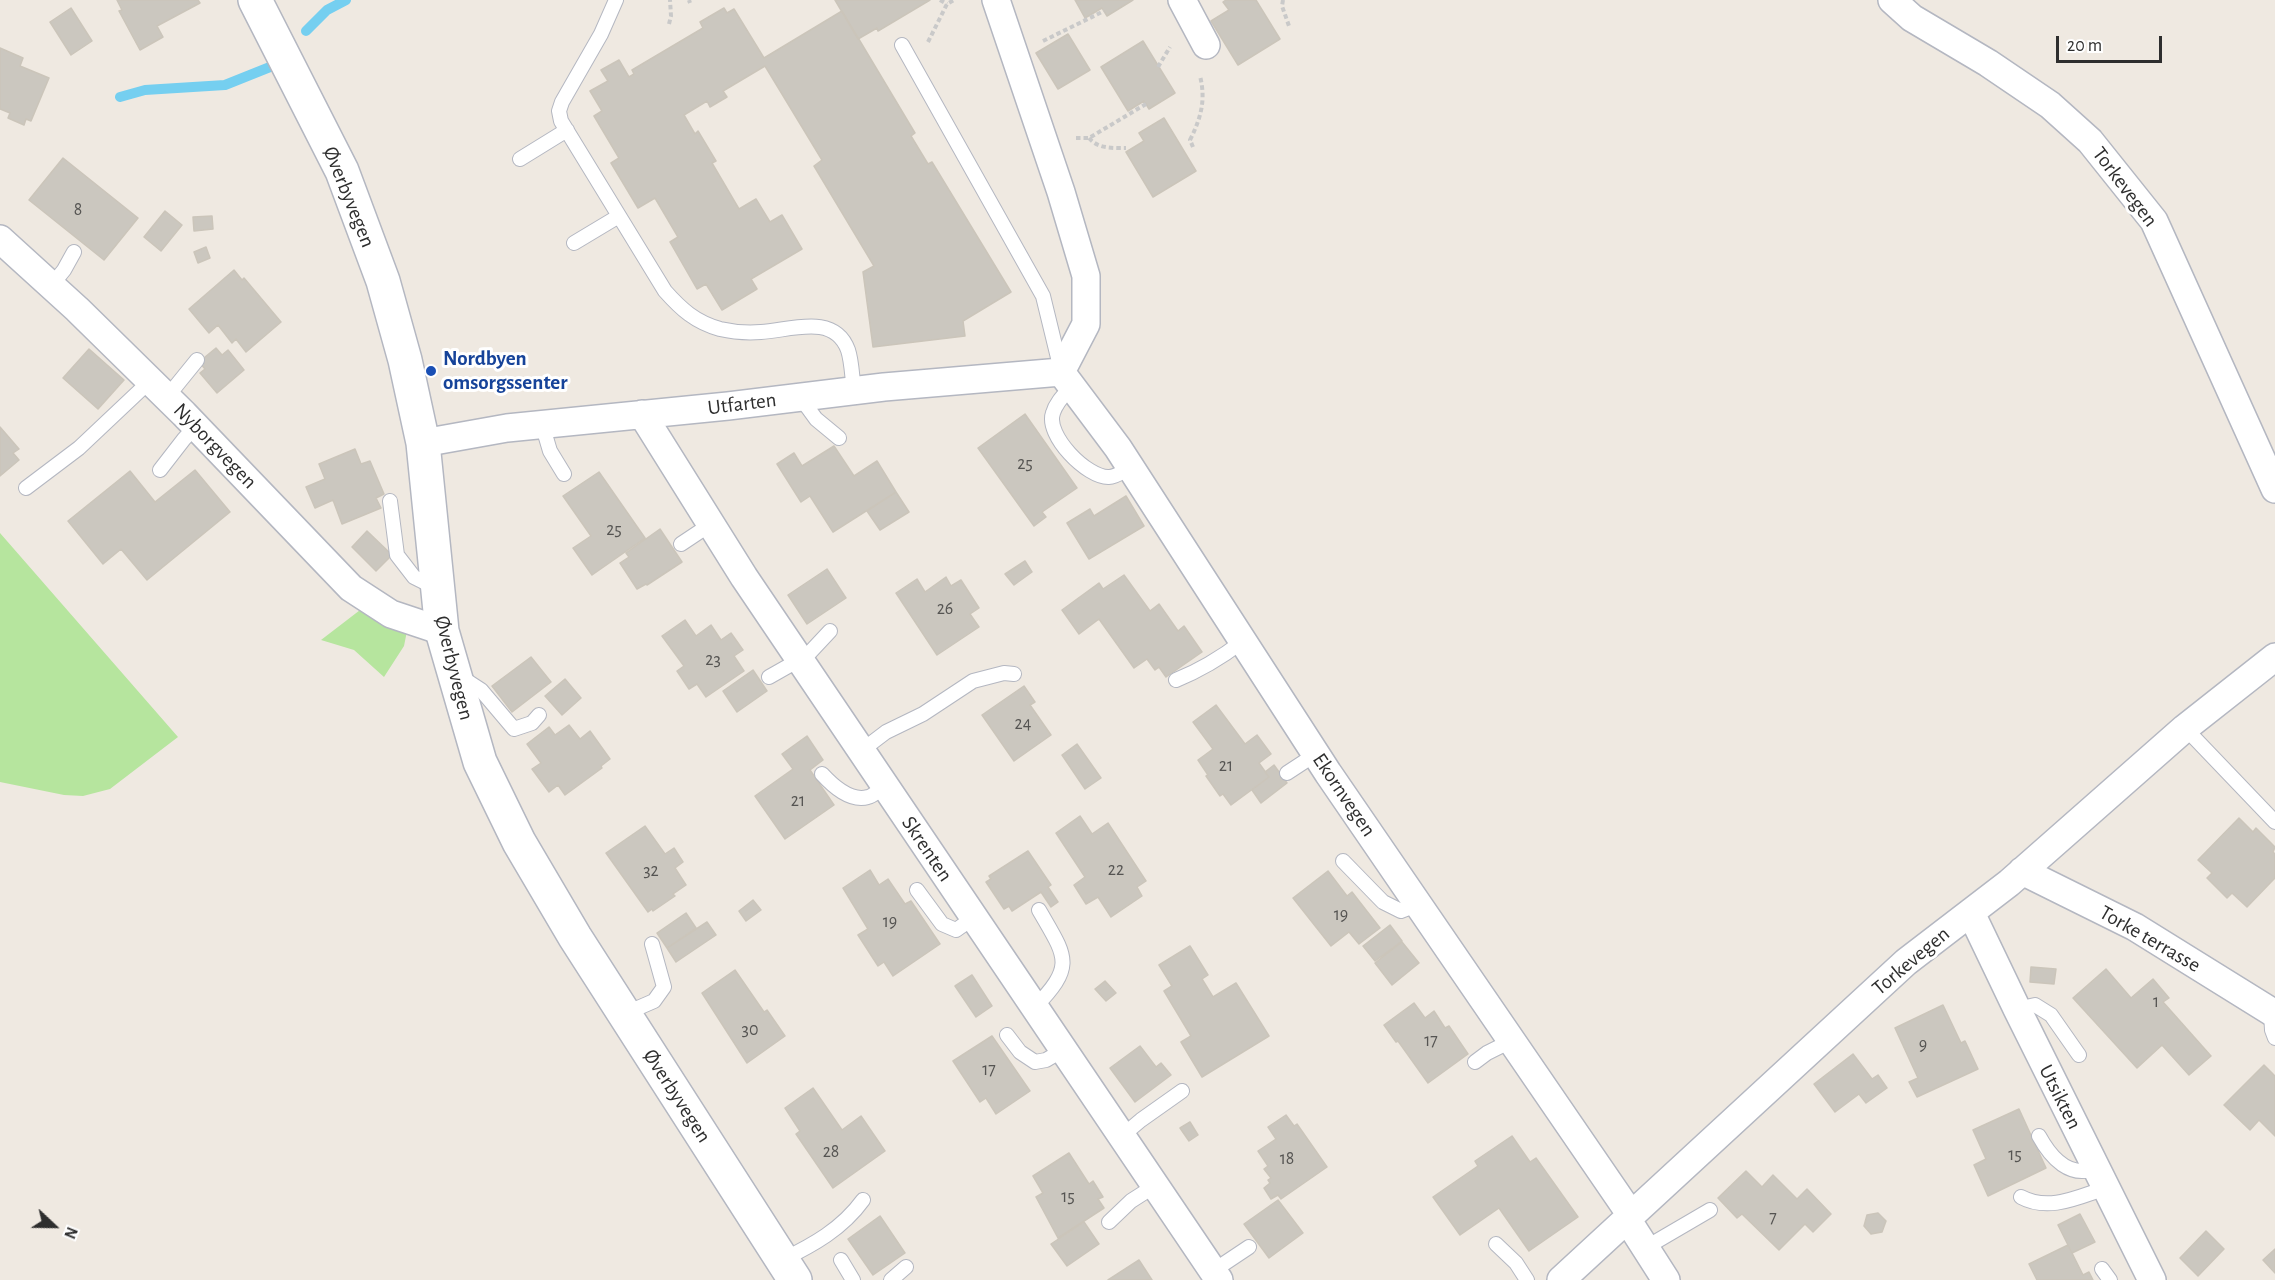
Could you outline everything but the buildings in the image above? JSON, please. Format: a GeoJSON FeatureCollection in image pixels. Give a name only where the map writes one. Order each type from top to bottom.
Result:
{"type":"FeatureCollection","features":[{"type":"Feature","properties":{"kind":"main road","name":"Øverbyvegen"},"geometry":{"type":"LineString","coordinates":[[255,0],[342,171],[383,281],[405,360],[423,443],[442,631],[480,762],[519,842],[575,937],[789,1270]]}},
{"type":"Feature","properties":{"kind":"street"},"geometry":{"type":"LineString","coordinates":[[996,0],[1048,153],[1086,276],[1086,324],[1067,379]]}},
{"type":"Feature","properties":{"kind":"street"},"geometry":{"type":"LineString","coordinates":[[1182,0],[1206,45]]}},
{"type":"Feature","properties":{"kind":"street","name":"Torkevegen"},"geometry":{"type":"LineString","coordinates":[[1892,0],[1912,18],[1988,63],[2050,105],[2090,141],[2154,221],[2275,489]]}},
{"type":"Feature","properties":{"kind":"street","name":"Nyborgvegen"},"geometry":{"type":"LineString","coordinates":[[0,238],[196,426],[351,588],[391,614],[442,631]]}},
{"type":"Feature","properties":{"kind":"street","name":"Utfarten"},"geometry":{"type":"LineString","coordinates":[[423,443],[507,428],[854,390],[1067,379]]}},
{"type":"Feature","properties":{"kind":"street","name":"Ekornvegen"},"geometry":{"type":"LineString","coordinates":[[1067,379],[1131,467],[1316,753],[1513,1040],[1629,1217],[1645,1248],[1666,1280]]}},
{"type":"Feature","properties":{"kind":"street","name":"Skrenten"},"geometry":{"type":"LineString","coordinates":[[642,414],[800,661],[1216,1276]]}},
{"type":"Feature","properties":{"kind":"street","name":"Torkevegen"},"geometry":{"type":"LineString","coordinates":[[1561,1280],[1906,962],[2022,871],[2185,728],[2275,657]]}},
{"type":"Feature","properties":{"kind":"street","name":"Torke terrasse"},"geometry":{"type":"LineString","coordinates":[[2022,871],[2135,927],[2274,1021]]}},
{"type":"Feature","properties":{"kind":"street","name":"Utsikten"},"geometry":{"type":"LineString","coordinates":[[1971,913],[2152,1280]]}},
{"type":"Feature","properties":{"kind":"lane"},"geometry":{"type":"LineString","coordinates":[[616,0],[601,34],[559,111],[561,121],[664,291],[685,313],[699,322],[720,329],[762,332],[801,325],[815,326],[837,335],[847,348],[854,390]]}},
{"type":"Feature","properties":{"kind":"lane"},"geometry":{"type":"LineString","coordinates":[[902,45],[1043,296],[1067,379],[1052,415],[1054,431],[1067,450],[1089,472],[1110,477],[1131,467]]}},
{"type":"Feature","properties":{"kind":"lane"},"geometry":{"type":"LineString","coordinates":[[520,159],[567,130]]}},
{"type":"Feature","properties":{"kind":"lane"},"geometry":{"type":"LineString","coordinates":[[574,243],[619,216]]}},
{"type":"Feature","properties":{"kind":"lane"},"geometry":{"type":"LineString","coordinates":[[51,286],[64,270],[74,252]]}},
{"type":"Feature","properties":{"kind":"lane"},"geometry":{"type":"LineString","coordinates":[[26,488],[197,360]]}},
{"type":"Feature","properties":{"kind":"lane"},"geometry":{"type":"LineString","coordinates":[[800,397],[816,419],[839,438]]}},
{"type":"Feature","properties":{"kind":"lane"},"geometry":{"type":"LineString","coordinates":[[542,424],[550,450],[564,474]]}},
{"type":"Feature","properties":{"kind":"lane"},"geometry":{"type":"LineString","coordinates":[[160,470],[196,426]]}},
{"type":"Feature","properties":{"kind":"lane"},"geometry":{"type":"LineString","coordinates":[[390,501],[397,555],[414,577],[436,588]]}},
{"type":"Feature","properties":{"kind":"lane"},"geometry":{"type":"LineString","coordinates":[[681,544],[711,524]]}},
{"type":"Feature","properties":{"kind":"lane"},"geometry":{"type":"LineString","coordinates":[[769,677],[800,661],[830,631]]}},
{"type":"Feature","properties":{"kind":"lane"},"geometry":{"type":"LineString","coordinates":[[1176,680],[1198,671],[1243,641]]}},
{"type":"Feature","properties":{"kind":"lane"},"geometry":{"type":"LineString","coordinates":[[452,671],[481,690],[514,729],[532,723],[539,715]]}},
{"type":"Feature","properties":{"kind":"lane"},"geometry":{"type":"LineString","coordinates":[[861,752],[886,732],[923,714],[973,681],[1014,674]]}},
{"type":"Feature","properties":{"kind":"lane"},"geometry":{"type":"LineString","coordinates":[[2185,728],[2275,822]]}},
{"type":"Feature","properties":{"kind":"lane"},"geometry":{"type":"LineString","coordinates":[[1287,773],[1316,753]]}},
{"type":"Feature","properties":{"kind":"lane"},"geometry":{"type":"LineString","coordinates":[[822,774],[851,797],[868,797],[884,787]]}},
{"type":"Feature","properties":{"kind":"lane"},"geometry":{"type":"LineString","coordinates":[[1343,861],[1383,902],[1401,911],[1419,904]]}},
{"type":"Feature","properties":{"kind":"lane"},"geometry":{"type":"LineString","coordinates":[[917,890],[942,924],[956,930],[973,918]]}},
{"type":"Feature","properties":{"kind":"lane"},"geometry":{"type":"LineString","coordinates":[[1035,1007],[1053,989],[1063,970],[1062,951],[1039,910]]}},
{"type":"Feature","properties":{"kind":"lane"},"geometry":{"type":"LineString","coordinates":[[624,1014],[654,1001],[664,987],[652,944]]}},
{"type":"Feature","properties":{"kind":"lane"},"geometry":{"type":"LineString","coordinates":[[2017,1009],[2035,1005],[2051,1015],[2079,1055]]}},
{"type":"Feature","properties":{"kind":"lane"},"geometry":{"type":"LineString","coordinates":[[1007,1035],[1020,1052],[1035,1062],[1046,1060],[1064,1050]]}},
{"type":"Feature","properties":{"kind":"lane"},"geometry":{"type":"LineString","coordinates":[[1475,1062],[1513,1040]]}},
{"type":"Feature","properties":{"kind":"lane"},"geometry":{"type":"LineString","coordinates":[[1122,1136],[1182,1091]]}},
{"type":"Feature","properties":{"kind":"lane"},"geometry":{"type":"LineString","coordinates":[[2039,1136],[2057,1162],[2101,1178]]}},
{"type":"Feature","properties":{"kind":"lane"},"geometry":{"type":"LineString","coordinates":[[2021,1197],[2034,1203],[2067,1202],[2101,1178]]}},
{"type":"Feature","properties":{"kind":"lane"},"geometry":{"type":"LineString","coordinates":[[1109,1222],[1131,1201],[1155,1185]]}},
{"type":"Feature","properties":{"kind":"lane"},"geometry":{"type":"LineString","coordinates":[[789,1270],[813,1245],[835,1229],[862,1200]]}},
{"type":"Feature","properties":{"kind":"lane"},"geometry":{"type":"LineString","coordinates":[[1645,1248],[1710,1210]]}},
{"type":"Feature","properties":{"kind":"lane"},"geometry":{"type":"LineString","coordinates":[[1496,1244],[1516,1263],[1527,1280]]}},
{"type":"Feature","properties":{"kind":"lane"},"geometry":{"type":"LineString","coordinates":[[1216,1276],[1249,1247]]}},
{"type":"Feature","properties":{"kind":"lane"},"geometry":{"type":"LineString","coordinates":[[841,1260],[853,1280]]}},
{"type":"Feature","properties":{"kind":"lane"},"geometry":{"type":"LineString","coordinates":[[891,1280],[906,1267]]}},
{"type":"Feature","properties":{"kind":"path"},"geometry":{"type":"LineString","coordinates":[[669,24],[670,0]]}},
{"type":"Feature","properties":{"kind":"path"},"geometry":{"type":"LineString","coordinates":[[940,0],[947,4]]}},
{"type":"Feature","properties":{"kind":"path"},"geometry":{"type":"LineString","coordinates":[[915,68],[947,4],[954,0]]}},
{"type":"Feature","properties":{"kind":"path"},"geometry":{"type":"LineString","coordinates":[[1283,0],[1282,6],[1289,26]]}},
{"type":"Feature","properties":{"kind":"path"},"geometry":{"type":"LineString","coordinates":[[1015,55],[1104,11]]}},
{"type":"Feature","properties":{"kind":"path"},"geometry":{"type":"LineString","coordinates":[[1193,147],[1190,140],[1203,108],[1204,90],[1200,75],[1206,45]]}},
{"type":"Feature","properties":{"kind":"path"},"geometry":{"type":"LineString","coordinates":[[1048,153],[1070,138],[1089,138],[1146,104]]}},
{"type":"Feature","properties":{"kind":"path"},"geometry":{"type":"LineString","coordinates":[[1089,138],[1094,144],[1105,147],[1126,148]]}},
{"type":"Feature","properties":{"kind":"green space"},"geometry":{"type":"Polygon","coordinates":[[[0,533],[178,737],[110,789],[83,796],[64,795],[0,782],[0,533]]]}},
{"type":"Feature","properties":{"kind":"green space"},"geometry":{"type":"Polygon","coordinates":[[[364,607],[407,631],[404,646],[384,677],[354,650],[321,640],[364,607]]]}},
{"type":"Feature","properties":{"kind":"waterway"},"geometry":{"type":"LineString","coordinates":[[306,31],[327,10],[346,0]]}},
{"type":"Feature","properties":{"kind":"waterway"},"geometry":{"type":"LineString","coordinates":[[120,97],[145,90],[225,85],[270,67]]}},
{"type":"Feature","properties":{"kind":"place","name":"Nordbyen omsorgssenter"},"geometry":{"type":"Point","coordinates":[431,371]}}]}
